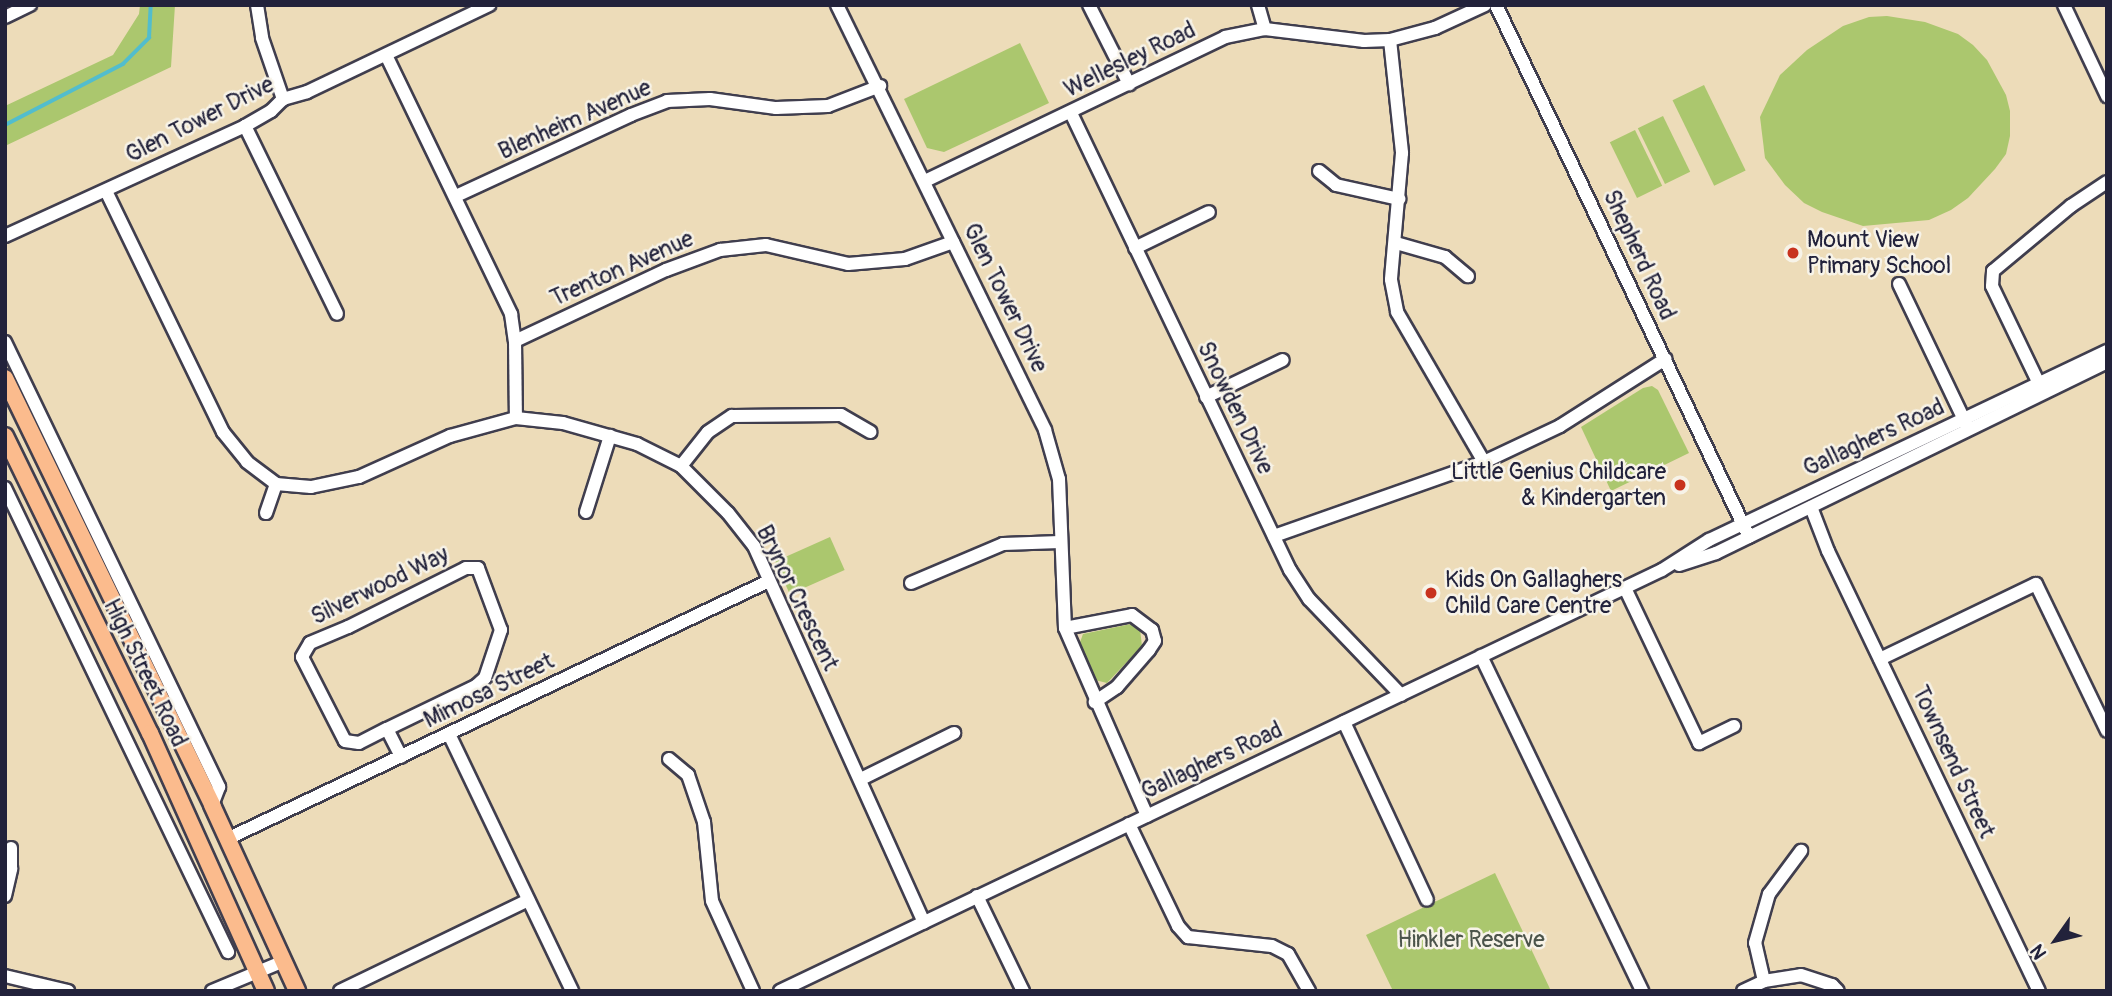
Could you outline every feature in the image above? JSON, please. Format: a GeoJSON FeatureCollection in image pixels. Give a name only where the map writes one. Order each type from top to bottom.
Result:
{"type":"FeatureCollection","features":[{"type":"Feature","properties":{"kind":"main road","name":"High Street Road"},"geometry":{"type":"LineString","coordinates":[[5,378],[212,805],[297,991]]}},
{"type":"Feature","properties":{"kind":"main road","name":"High Street Road"},"geometry":{"type":"LineString","coordinates":[[5,436],[150,733],[265,991]]}},
{"type":"Feature","properties":{"kind":"main road"},"geometry":{"type":"LineString","coordinates":[[239,931],[264,916]]}},
{"type":"Feature","properties":{"kind":"street"},"geometry":{"type":"LineString","coordinates":[[5,17],[30,5]]}},
{"type":"Feature","properties":{"kind":"street"},"geometry":{"type":"LineString","coordinates":[[257,5],[262,38],[283,99]]}},
{"type":"Feature","properties":{"kind":"street","name":"Glen Tower Drive"},"geometry":{"type":"LineString","coordinates":[[5,236],[245,125],[271,111],[283,99],[307,92],[489,5]]}},
{"type":"Feature","properties":{"kind":"street","name":"Glen Tower Drive"},"geometry":{"type":"LineString","coordinates":[[837,5],[880,86],[1045,430],[1059,479],[1065,628],[1147,816]]}},
{"type":"Feature","properties":{"kind":"street"},"geometry":{"type":"LineString","coordinates":[[1088,5],[1129,85]]}},
{"type":"Feature","properties":{"kind":"street"},"geometry":{"type":"LineString","coordinates":[[1258,5],[1265,29]]}},
{"type":"Feature","properties":{"kind":"street","name":"Wellesley Road"},"geometry":{"type":"LineString","coordinates":[[925,181],[1225,37],[1265,29],[1364,41],[1390,40],[1435,28],[1485,5]]}},
{"type":"Feature","properties":{"kind":"street","name":"Shepherd Road"},"geometry":{"type":"LineString","coordinates":[[1496,5],[1749,537]]}},
{"type":"Feature","properties":{"kind":"street"},"geometry":{"type":"LineString","coordinates":[[2064,5],[2107,96]]}},
{"type":"Feature","properties":{"kind":"street"},"geometry":{"type":"LineString","coordinates":[[1390,40],[1401,140],[1396,243],[1391,281],[1397,312],[1484,462]]}},
{"type":"Feature","properties":{"kind":"street"},"geometry":{"type":"LineString","coordinates":[[386,55],[511,314],[515,341],[516,418]]}},
{"type":"Feature","properties":{"kind":"street","name":"Blenheim Avenue"},"geometry":{"type":"LineString","coordinates":[[456,197],[631,115],[667,101],[710,99],[775,108],[828,106],[880,86]]}},
{"type":"Feature","properties":{"kind":"street","name":"Snowden Drive"},"geometry":{"type":"LineString","coordinates":[[1070,113],[1273,536],[1309,599],[1401,695]]}},
{"type":"Feature","properties":{"kind":"street"},"geometry":{"type":"LineString","coordinates":[[245,125],[337,313]]}},
{"type":"Feature","properties":{"kind":"street"},"geometry":{"type":"LineString","coordinates":[[1319,171],[1336,185],[1399,199]]}},
{"type":"Feature","properties":{"kind":"street"},"geometry":{"type":"LineString","coordinates":[[2042,388],[1992,286],[1993,271],[2061,214],[2107,182]]}},
{"type":"Feature","properties":{"kind":"street"},"geometry":{"type":"LineString","coordinates":[[106,191],[223,432],[247,462],[276,484],[266,513]]}},
{"type":"Feature","properties":{"kind":"street"},"geometry":{"type":"LineString","coordinates":[[1135,248],[1209,212]]}},
{"type":"Feature","properties":{"kind":"street","name":"Trenton Avenue"},"geometry":{"type":"LineString","coordinates":[[515,341],[666,270],[720,250],[766,245],[848,264],[905,259],[953,242]]}},
{"type":"Feature","properties":{"kind":"street"},"geometry":{"type":"LineString","coordinates":[[1396,243],[1445,257],[1468,276]]}},
{"type":"Feature","properties":{"kind":"street"},"geometry":{"type":"LineString","coordinates":[[1899,284],[1967,424]]}},
{"type":"Feature","properties":{"kind":"street","name":"High Street Road"},"geometry":{"type":"LineString","coordinates":[[5,342],[219,787],[212,805]]}},
{"type":"Feature","properties":{"kind":"street","name":"Gallaghers Road"},"geometry":{"type":"LineString","coordinates":[[2042,388],[2107,351]]}},
{"type":"Feature","properties":{"kind":"street"},"geometry":{"type":"LineString","coordinates":[[1273,536],[1484,462],[1560,426],[1665,359]]}},
{"type":"Feature","properties":{"kind":"street"},"geometry":{"type":"LineString","coordinates":[[1206,397],[1283,360]]}},
{"type":"Feature","properties":{"kind":"street","name":"Gallaghers Road"},"geometry":{"type":"LineString","coordinates":[[1701,552],[1742,524],[2042,388],[2107,362]]}},
{"type":"Feature","properties":{"kind":"street"},"geometry":{"type":"LineString","coordinates":[[681,466],[708,432],[732,416],[842,415],[870,432]]}},
{"type":"Feature","properties":{"kind":"street","name":"Brynor Crescent"},"geometry":{"type":"LineString","coordinates":[[276,484],[311,487],[359,477],[450,436],[516,418],[563,423],[610,436],[637,444],[681,466],[728,513],[754,546],[924,922]]}},
{"type":"Feature","properties":{"kind":"street","name":"Gallaghers Road"},"geometry":{"type":"LineString","coordinates":[[780,991],[1689,557],[1749,537],[1967,424]]}},
{"type":"Feature","properties":{"kind":"street"},"geometry":{"type":"LineString","coordinates":[[586,512],[610,436]]}},
{"type":"Feature","properties":{"kind":"street","name":"High Street Road"},"geometry":{"type":"LineString","coordinates":[[5,488],[228,952]]}},
{"type":"Feature","properties":{"kind":"street","name":"Townsend Street"},"geometry":{"type":"LineString","coordinates":[[1808,508],[2039,991]]}},
{"type":"Feature","properties":{"kind":"street"},"geometry":{"type":"LineString","coordinates":[[911,583],[988,548],[1003,544],[1060,542]]}},
{"type":"Feature","properties":{"kind":"street","name":"Silverwood Way"},"geometry":{"type":"LineString","coordinates":[[466,568],[478,568],[501,630],[485,678],[476,686],[387,729],[359,743],[345,741],[302,657],[310,643],[348,628],[466,568]]}},
{"type":"Feature","properties":{"kind":"street","name":"Mimosa Street"},"geometry":{"type":"LineString","coordinates":[[227,839],[769,581]]}},
{"type":"Feature","properties":{"kind":"street"},"geometry":{"type":"LineString","coordinates":[[1880,659],[2036,584],[2107,731]]}},
{"type":"Feature","properties":{"kind":"street"},"geometry":{"type":"LineString","coordinates":[[1625,588],[1699,743],[1734,726]]}},
{"type":"Feature","properties":{"kind":"street"},"geometry":{"type":"LineString","coordinates":[[1065,628],[1132,615],[1142,619],[1152,630],[1155,641],[1149,650],[1117,687],[1095,702]]}},
{"type":"Feature","properties":{"kind":"street"},"geometry":{"type":"LineString","coordinates":[[1481,656],[1642,991]]}},
{"type":"Feature","properties":{"kind":"street"},"geometry":{"type":"LineString","coordinates":[[1344,722],[1427,900]]}},
{"type":"Feature","properties":{"kind":"street"},"geometry":{"type":"LineString","coordinates":[[387,729],[401,757]]}},
{"type":"Feature","properties":{"kind":"street"},"geometry":{"type":"LineString","coordinates":[[861,779],[954,733]]}},
{"type":"Feature","properties":{"kind":"street"},"geometry":{"type":"LineString","coordinates":[[449,734],[572,991]]}},
{"type":"Feature","properties":{"kind":"street"},"geometry":{"type":"LineString","coordinates":[[668,759],[688,775],[705,822],[712,901],[753,991]]}},
{"type":"Feature","properties":{"kind":"street"},"geometry":{"type":"LineString","coordinates":[[1129,824],[1178,926],[1188,937],[1272,946],[1288,954],[1309,991]]}},
{"type":"Feature","properties":{"kind":"street"},"geometry":{"type":"LineString","coordinates":[[5,896],[11,869],[11,848]]}},
{"type":"Feature","properties":{"kind":"street"},"geometry":{"type":"LineString","coordinates":[[1764,981],[1755,943],[1769,894],[1801,851]]}},
{"type":"Feature","properties":{"kind":"street"},"geometry":{"type":"LineString","coordinates":[[977,897],[1023,991]]}},
{"type":"Feature","properties":{"kind":"street"},"geometry":{"type":"LineString","coordinates":[[340,991],[528,900]]}},
{"type":"Feature","properties":{"kind":"street"},"geometry":{"type":"LineString","coordinates":[[219,933],[239,931]]}},
{"type":"Feature","properties":{"kind":"street"},"geometry":{"type":"LineString","coordinates":[[212,991],[284,961]]}},
{"type":"Feature","properties":{"kind":"street"},"geometry":{"type":"LineString","coordinates":[[1743,991],[1764,981],[1801,975],[1832,985],[1838,991]]}},
{"type":"Feature","properties":{"kind":"street"},"geometry":{"type":"LineString","coordinates":[[11,982],[68,991]]}},
{"type":"Feature","properties":{"kind":"green space"},"geometry":{"type":"Polygon","coordinates":[[[140,5],[175,5],[171,67],[5,146],[5,106],[113,55],[139,14],[140,5]]]}},
{"type":"Feature","properties":{"kind":"green space"},"geometry":{"type":"Polygon","coordinates":[[[1887,16],[1925,22],[1958,34],[1973,45],[1987,60],[2006,95],[2010,111],[2010,136],[2006,154],[1995,169],[1968,198],[1951,210],[1929,220],[1863,226],[1804,203],[1785,185],[1765,158],[1760,117],[1780,75],[1807,50],[1843,26],[1869,17],[1887,16]]]}},
{"type":"Feature","properties":{"kind":"green space"},"geometry":{"type":"Polygon","coordinates":[[[1020,43],[1049,103],[944,152],[927,148],[904,99],[1020,43]]]}},
{"type":"Feature","properties":{"kind":"green space"},"geometry":{"type":"Polygon","coordinates":[[[1704,85],[1746,170],[1714,186],[1673,100],[1704,85]]]}},
{"type":"Feature","properties":{"kind":"green space"},"geometry":{"type":"Polygon","coordinates":[[[1663,116],[1690,172],[1665,184],[1638,128],[1663,116]]]}},
{"type":"Feature","properties":{"kind":"green space"},"geometry":{"type":"Polygon","coordinates":[[[1635,130],[1662,186],[1637,198],[1610,142],[1635,130]]]}},
{"type":"Feature","properties":{"kind":"green space"},"geometry":{"type":"Polygon","coordinates":[[[1652,386],[1658,390],[1689,453],[1611,491],[1581,427],[1643,388],[1652,386]]]}},
{"type":"Feature","properties":{"kind":"green space"},"geometry":{"type":"Polygon","coordinates":[[[830,537],[845,570],[790,594],[775,561],[830,537]]]}},
{"type":"Feature","properties":{"kind":"green space"},"geometry":{"type":"Polygon","coordinates":[[[1131,624],[1140,629],[1142,646],[1107,683],[1091,679],[1079,645],[1083,634],[1131,624]]]}},
{"type":"Feature","properties":{"kind":"green space","name":"Hinkler Reserve"},"geometry":{"type":"Polygon","coordinates":[[[1495,873],[1551,991],[1393,991],[1366,935],[1495,873]]]}},
{"type":"Feature","properties":{"kind":"waterway"},"geometry":{"type":"LineString","coordinates":[[5,125],[123,64],[149,38],[151,5]]}},
{"type":"Feature","properties":{"kind":"place","name":"Mount View Primary School"},"geometry":{"type":"Point","coordinates":[1793,253]}},
{"type":"Feature","properties":{"kind":"place","name":"Little Genius Childcare & Kindergarten"},"geometry":{"type":"Point","coordinates":[1680,485]}},
{"type":"Feature","properties":{"kind":"place","name":"Kids On Gallaghers Child Care Centre"},"geometry":{"type":"Point","coordinates":[1431,593]}}]}
